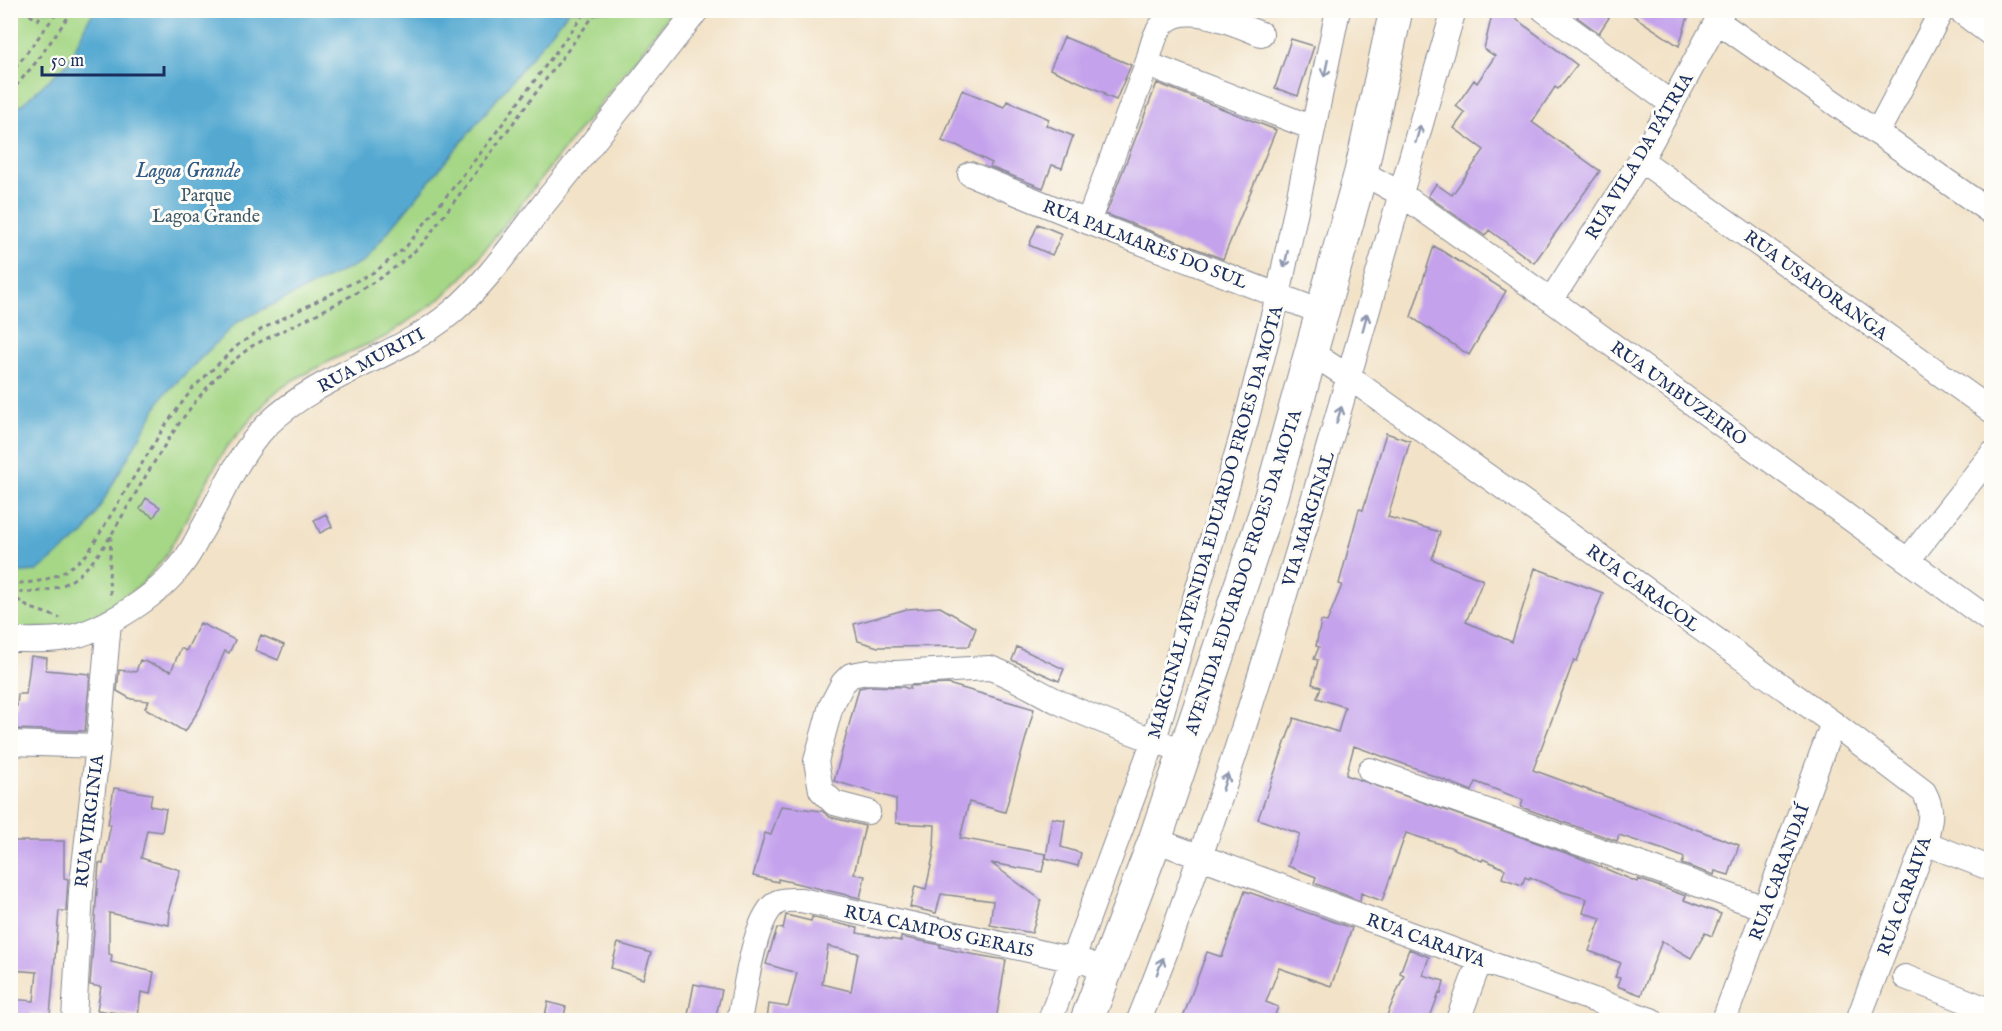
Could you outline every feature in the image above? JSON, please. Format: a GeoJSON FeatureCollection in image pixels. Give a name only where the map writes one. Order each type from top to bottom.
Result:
{"type":"FeatureCollection","features":[{"type":"Feature","properties":{"kind":"highway","name":"AVENIDA EDUARDO FROES DA MOTA"},"geometry":{"type":"LineString","coordinates":[[1087,1020],[1186,752],[1271,496],[1361,172],[1396,10]]}},
{"type":"Feature","properties":{"kind":"street","name":"RUA MURITI"},"geometry":{"type":"LineString","coordinates":[[10,640],[59,639],[91,632],[110,612],[150,595],[179,569],[240,459],[267,426],[304,395],[425,333],[454,310],[477,287],[697,10]]}},
{"type":"Feature","properties":{"kind":"street","name":"MARGINAL AVENIDA EDUARDO FROES DA MOTA"},"geometry":{"type":"LineString","coordinates":[[1050,1020],[1154,740],[1245,425],[1278,296],[1338,10]]}},
{"type":"Feature","properties":{"kind":"street","name":"VIA MARGINAL"},"geometry":{"type":"LineString","coordinates":[[1139,1020],[1201,857],[1278,620],[1350,378],[1454,10]]}},
{"type":"Feature","properties":{"kind":"street"},"geometry":{"type":"LineString","coordinates":[[1544,10],[1672,104]]}},
{"type":"Feature","properties":{"kind":"street"},"geometry":{"type":"LineString","coordinates":[[1877,133],[1942,10]]}},
{"type":"Feature","properties":{"kind":"street"},"geometry":{"type":"LineString","coordinates":[[1959,10],[1992,35]]}},
{"type":"Feature","properties":{"kind":"street"},"geometry":{"type":"LineString","coordinates":[[1088,222],[1148,64],[1154,40],[1163,23],[1176,15],[1204,14],[1261,34]]}},
{"type":"Feature","properties":{"kind":"street"},"geometry":{"type":"LineString","coordinates":[[1720,16],[1877,133],[1992,213]]}},
{"type":"Feature","properties":{"kind":"street","name":"RUA VILA DA PÁTRIA"},"geometry":{"type":"LineString","coordinates":[[1551,300],[1641,160],[1720,16]]}},
{"type":"Feature","properties":{"kind":"street"},"geometry":{"type":"LineString","coordinates":[[1148,64],[1313,128]]}},
{"type":"Feature","properties":{"kind":"street","name":"RUA USAPORANGA"},"geometry":{"type":"LineString","coordinates":[[1641,160],[1992,411]]}},
{"type":"Feature","properties":{"kind":"street","name":"RUA UMBUZEIRO"},"geometry":{"type":"LineString","coordinates":[[1361,172],[1401,194],[1551,300],[1992,622]]}},
{"type":"Feature","properties":{"kind":"street","name":"RUA PALMARES DO SUL"},"geometry":{"type":"LineString","coordinates":[[970,174],[1321,312]]}},
{"type":"Feature","properties":{"kind":"street","name":"RUA CARACOL"},"geometry":{"type":"LineString","coordinates":[[1310,352],[1350,378],[1833,723],[1924,792],[1930,804]]}},
{"type":"Feature","properties":{"kind":"street"},"geometry":{"type":"LineString","coordinates":[[1908,560],[1992,454]]}},
{"type":"Feature","properties":{"kind":"street","name":"RUA VIRGINIA"},"geometry":{"type":"LineString","coordinates":[[74,1020],[81,892],[98,746],[110,612]]}},
{"type":"Feature","properties":{"kind":"street"},"geometry":{"type":"LineString","coordinates":[[868,812],[834,802],[821,789],[816,761],[831,706],[843,683],[851,675],[868,672],[895,673],[990,668],[1003,672],[1058,702],[1105,723],[1186,752]]}},
{"type":"Feature","properties":{"kind":"street","name":"RUA CARANDAÍ"},"geometry":{"type":"LineString","coordinates":[[1724,1020],[1833,723]]}},
{"type":"Feature","properties":{"kind":"street"},"geometry":{"type":"LineString","coordinates":[[10,743],[98,746]]}},
{"type":"Feature","properties":{"kind":"street"},"geometry":{"type":"LineString","coordinates":[[1370,770],[1765,908]]}},
{"type":"Feature","properties":{"kind":"street","name":"RUA CARAIVA"},"geometry":{"type":"LineString","coordinates":[[1858,1020],[1925,843],[1931,815],[1930,804]]}},
{"type":"Feature","properties":{"kind":"street","name":"RUA CARAIVA"},"geometry":{"type":"LineString","coordinates":[[1155,840],[1480,960],[1651,1020]]}},
{"type":"Feature","properties":{"kind":"street"},"geometry":{"type":"LineString","coordinates":[[1925,843],[1992,869]]}},
{"type":"Feature","properties":{"kind":"street","name":"RUA CAMPOS GERAIS"},"geometry":{"type":"LineString","coordinates":[[739,1020],[758,934],[765,915],[772,906],[780,901],[801,900],[1108,968]]}},
{"type":"Feature","properties":{"kind":"street"},"geometry":{"type":"LineString","coordinates":[[1458,1020],[1480,960]]}},
{"type":"Feature","properties":{"kind":"street"},"geometry":{"type":"LineString","coordinates":[[1905,977],[1992,1011]]}},
{"type":"Feature","properties":{"kind":"path"},"geometry":{"type":"LineString","coordinates":[[22,10],[38,20],[44,10]]}},
{"type":"Feature","properties":{"kind":"path"},"geometry":{"type":"LineString","coordinates":[[10,75],[59,10]]}},
{"type":"Feature","properties":{"kind":"path"},"geometry":{"type":"LineString","coordinates":[[10,93],[37,61],[73,10]]}},
{"type":"Feature","properties":{"kind":"path"},"geometry":{"type":"LineString","coordinates":[[10,583],[32,584],[50,578],[75,565],[88,553],[164,427],[193,388],[233,349],[262,329],[376,271],[406,247],[486,146],[587,10]]}},
{"type":"Feature","properties":{"kind":"path"},"geometry":{"type":"LineString","coordinates":[[10,593],[51,590],[70,581],[90,565],[111,535],[174,431],[199,397],[219,374],[252,345],[382,278],[412,254],[423,243],[598,10]]}},
{"type":"Feature","properties":{"kind":"path"},"geometry":{"type":"LineString","coordinates":[[110,612],[111,535]]}},
{"type":"Feature","properties":{"kind":"path"},"geometry":{"type":"LineString","coordinates":[[10,593],[28,607],[57,615],[65,622]]}},
{"type":"Feature","properties":{"kind":"green space","name":"Lagoa Grande"},"geometry":{"type":"Polygon","coordinates":[[[10,11],[673,11],[464,276],[441,298],[385,337],[293,380],[271,396],[225,449],[165,557],[142,584],[108,608],[84,620],[57,628],[11,629],[10,11]]]}},
{"type":"Feature","properties":{"kind":"water","name":"Lagoa Grande"},"geometry":{"type":"Polygon","coordinates":[[[95,10],[569,11],[364,261],[237,322],[163,396],[85,533],[37,571],[11,573],[11,114],[69,62],[95,10]]]}},
{"type":"Feature","properties":{"kind":"building"},"geometry":{"type":"Polygon","coordinates":[[[1493,10],[1504,10],[1577,65],[1558,89],[1555,87],[1532,122],[1600,171],[1534,263],[1489,230],[1485,236],[1428,196],[1436,184],[1452,195],[1484,150],[1454,128],[1465,113],[1456,106],[1474,80],[1477,83],[1495,56],[1484,49],[1493,10]]]}},
{"type":"Feature","properties":{"kind":"building"},"geometry":{"type":"Polygon","coordinates":[[[1582,10],[1614,10],[1599,33],[1577,17],[1582,10]]]}},
{"type":"Feature","properties":{"kind":"building"},"geometry":{"type":"Polygon","coordinates":[[[1625,10],[1690,10],[1679,46],[1625,10]]]}},
{"type":"Feature","properties":{"kind":"building"},"geometry":{"type":"Polygon","coordinates":[[[1064,37],[1131,65],[1116,100],[1050,69],[1064,37]]]}},
{"type":"Feature","properties":{"kind":"building"},"geometry":{"type":"Polygon","coordinates":[[[1291,39],[1314,46],[1298,96],[1275,88],[1291,39]]]}},
{"type":"Feature","properties":{"kind":"building"},"geometry":{"type":"Polygon","coordinates":[[[1157,83],[1276,130],[1223,259],[1106,214],[1157,83]]]}},
{"type":"Feature","properties":{"kind":"building"},"geometry":{"type":"Polygon","coordinates":[[[962,90],[1004,107],[1007,101],[1049,119],[1046,125],[1073,136],[1062,168],[1052,165],[1043,188],[990,167],[992,163],[956,145],[942,141],[962,90]]]}},
{"type":"Feature","properties":{"kind":"building"},"geometry":{"type":"Polygon","coordinates":[[[1038,224],[1062,234],[1052,255],[1029,245],[1038,224]]]}},
{"type":"Feature","properties":{"kind":"building"},"geometry":{"type":"Polygon","coordinates":[[[1434,246],[1506,291],[1469,355],[1411,317],[1434,246]]]}},
{"type":"Feature","properties":{"kind":"building"},"geometry":{"type":"Polygon","coordinates":[[[1386,433],[1410,441],[1388,517],[1440,532],[1432,559],[1483,580],[1466,622],[1512,642],[1535,568],[1603,593],[1577,661],[1574,660],[1533,770],[1739,845],[1729,875],[1715,871],[1714,875],[1682,864],[1683,857],[1667,851],[1619,835],[1617,841],[1521,807],[1523,800],[1476,782],[1472,791],[1354,746],[1346,775],[1580,858],[1637,882],[1638,879],[1686,896],[1684,900],[1721,914],[1712,936],[1705,933],[1691,958],[1662,941],[1641,995],[1617,986],[1620,978],[1615,977],[1621,963],[1589,951],[1601,918],[1583,913],[1587,899],[1563,892],[1530,877],[1529,879],[1525,877],[1522,885],[1502,878],[1505,869],[1450,847],[1406,833],[1382,901],[1361,893],[1360,901],[1314,883],[1316,877],[1288,866],[1300,834],[1258,819],[1294,718],[1338,732],[1345,707],[1317,698],[1321,687],[1312,684],[1318,660],[1314,659],[1319,647],[1316,646],[1321,621],[1327,622],[1342,585],[1339,584],[1359,509],[1363,510],[1386,433]]]}},
{"type":"Feature","properties":{"kind":"building"},"geometry":{"type":"Polygon","coordinates":[[[146,498],[160,507],[154,517],[140,509],[146,498]]]}},
{"type":"Feature","properties":{"kind":"building"},"geometry":{"type":"Polygon","coordinates":[[[326,514],[332,527],[320,533],[314,520],[326,514]]]}},
{"type":"Feature","properties":{"kind":"building"},"geometry":{"type":"Polygon","coordinates":[[[940,607],[976,628],[969,646],[878,647],[858,641],[854,624],[907,609],[940,607]]]}},
{"type":"Feature","properties":{"kind":"building"},"geometry":{"type":"Polygon","coordinates":[[[200,623],[235,640],[229,653],[225,651],[200,708],[185,732],[145,708],[149,701],[131,699],[117,691],[119,670],[136,672],[140,660],[171,671],[181,648],[186,651],[200,623]]]}},
{"type":"Feature","properties":{"kind":"building"},"geometry":{"type":"Polygon","coordinates":[[[261,635],[284,645],[278,660],[255,650],[261,635]]]}},
{"type":"Feature","properties":{"kind":"building"},"geometry":{"type":"Polygon","coordinates":[[[1017,647],[1064,669],[1059,681],[1012,660],[1017,647]]]}},
{"type":"Feature","properties":{"kind":"building"},"geometry":{"type":"Polygon","coordinates":[[[31,656],[47,658],[46,670],[90,674],[85,731],[10,729],[10,706],[17,706],[18,694],[26,694],[31,656]]]}},
{"type":"Feature","properties":{"kind":"building"},"geometry":{"type":"Polygon","coordinates":[[[948,684],[1034,709],[1005,812],[969,802],[960,838],[1046,854],[1042,872],[991,863],[1041,900],[1032,933],[990,925],[993,901],[941,894],[936,913],[910,907],[915,886],[926,889],[935,847],[935,825],[896,823],[896,799],[834,781],[859,688],[869,686],[910,689],[910,686],[948,684]]]}},
{"type":"Feature","properties":{"kind":"building"},"geometry":{"type":"Polygon","coordinates":[[[114,788],[152,794],[150,806],[166,809],[162,832],[147,830],[141,858],[180,870],[168,912],[170,912],[169,925],[109,913],[111,962],[154,972],[150,994],[141,992],[138,1016],[97,1010],[101,987],[90,985],[99,863],[103,864],[111,824],[108,824],[114,788]]]}},
{"type":"Feature","properties":{"kind":"building"},"geometry":{"type":"Polygon","coordinates":[[[781,806],[822,811],[830,817],[865,826],[854,874],[865,876],[860,898],[778,879],[778,882],[753,876],[765,833],[771,835],[781,806]]]}},
{"type":"Feature","properties":{"kind":"building"},"geometry":{"type":"Polygon","coordinates":[[[1052,818],[1065,820],[1061,847],[1081,853],[1078,866],[1046,858],[1052,818]]]}},
{"type":"Feature","properties":{"kind":"building"},"geometry":{"type":"Polygon","coordinates":[[[11,841],[64,841],[64,878],[68,879],[66,911],[59,911],[50,1016],[30,1013],[29,1020],[10,1020],[10,999],[34,1001],[37,972],[10,970],[11,841]]]}},
{"type":"Feature","properties":{"kind":"building"},"geometry":{"type":"Polygon","coordinates":[[[1245,891],[1352,928],[1331,986],[1279,968],[1266,1002],[1278,1007],[1273,1020],[1182,1020],[1207,952],[1222,957],[1245,891]]]}},
{"type":"Feature","properties":{"kind":"building"},"geometry":{"type":"Polygon","coordinates":[[[786,915],[811,921],[812,917],[858,928],[857,933],[901,941],[901,937],[941,945],[940,947],[965,953],[1006,960],[996,1020],[767,1020],[769,1004],[788,1007],[797,973],[766,964],[777,928],[783,929],[786,915]],[[828,946],[822,984],[851,991],[858,953],[828,946]]]}},
{"type":"Feature","properties":{"kind":"building"},"geometry":{"type":"Polygon","coordinates":[[[618,943],[651,953],[643,979],[611,968],[618,943]]]}},
{"type":"Feature","properties":{"kind":"building"},"geometry":{"type":"Polygon","coordinates":[[[1409,949],[1429,957],[1423,975],[1444,981],[1441,994],[1439,993],[1429,1020],[1385,1020],[1404,975],[1400,973],[1409,949]]]}},
{"type":"Feature","properties":{"kind":"building"},"geometry":{"type":"Polygon","coordinates":[[[694,984],[722,990],[715,1020],[687,1020],[694,984]]]}},
{"type":"Feature","properties":{"kind":"building"},"geometry":{"type":"Polygon","coordinates":[[[548,1002],[566,1007],[563,1020],[544,1019],[548,1002]]]}},
{"type":"Feature","properties":{"kind":"park label","name":"Parque Lagoa Grande"},"geometry":{"type":"Point","coordinates":[206,205]}}]}
